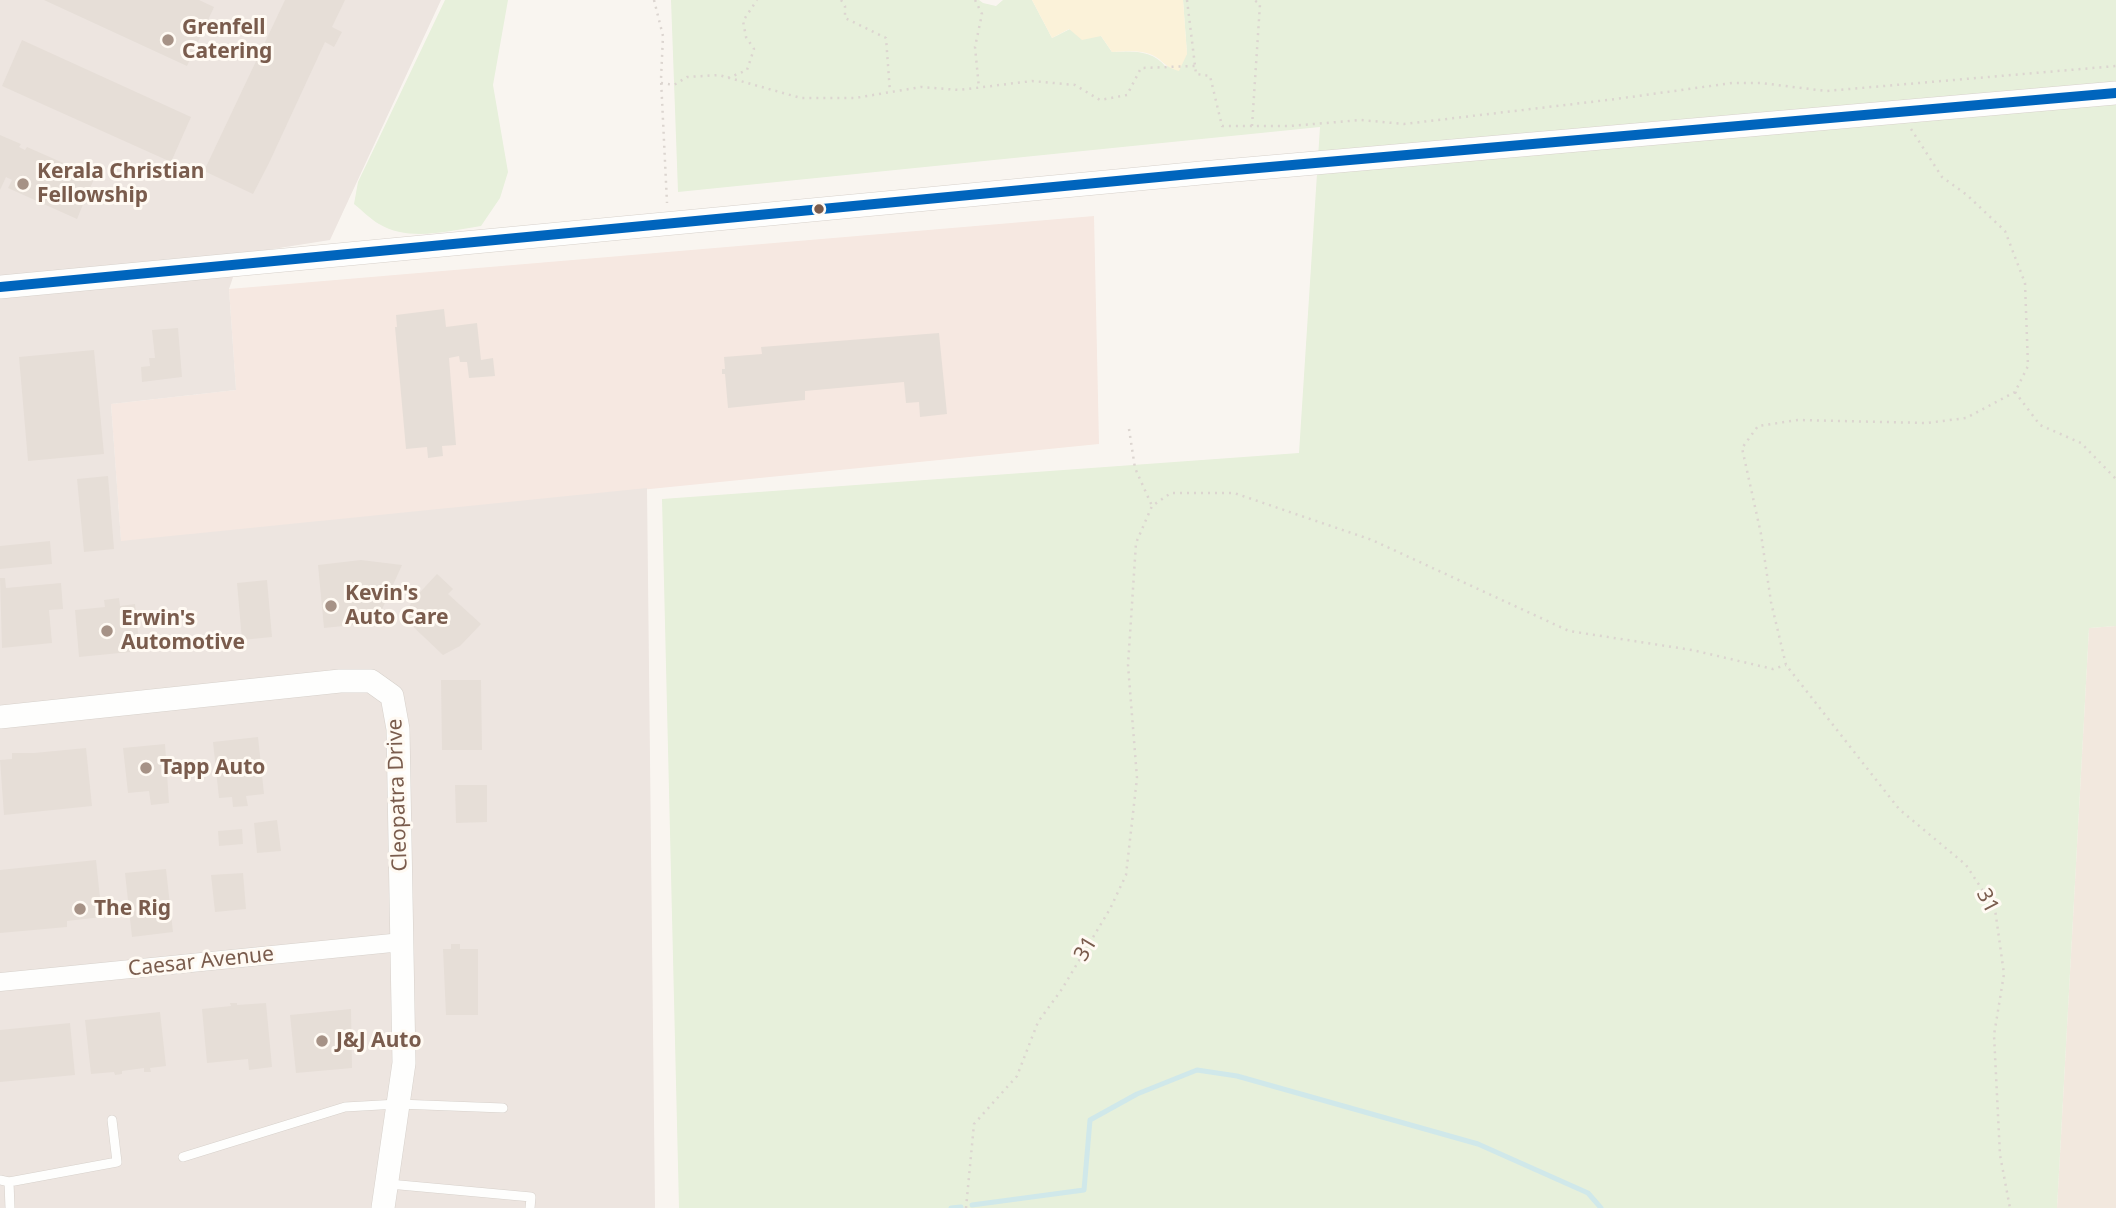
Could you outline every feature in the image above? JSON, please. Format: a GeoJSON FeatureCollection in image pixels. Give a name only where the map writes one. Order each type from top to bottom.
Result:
{"type":"FeatureCollection","features":[{"type":"Feature","properties":{"kind":"street"},"geometry":{"type":"LineString","coordinates":[[0,287],[1201,173],[2116,93]]}},
{"type":"Feature","properties":{"kind":"street","name":"Cleopatra Drive"},"geometry":{"type":"LineString","coordinates":[[0,717],[340,681],[371,681],[392,696],[398,729],[404,1063],[383,1208]]}},
{"type":"Feature","properties":{"kind":"street","name":"Caesar Avenue"},"geometry":{"type":"LineString","coordinates":[[0,982],[402,942]]}},
{"type":"Feature","properties":{"kind":"lane"},"geometry":{"type":"LineString","coordinates":[[183,1157],[345,1107],[398,1104],[503,1108]]}},
{"type":"Feature","properties":{"kind":"lane"},"geometry":{"type":"LineString","coordinates":[[9,1208],[4,1181],[117,1162],[112,1120]]}},
{"type":"Feature","properties":{"kind":"lane"},"geometry":{"type":"LineString","coordinates":[[387,1184],[531,1197],[530,1208]]}},
{"type":"Feature","properties":{"kind":"path"},"geometry":{"type":"LineString","coordinates":[[654,0],[663,36],[661,83],[668,223]]}},
{"type":"Feature","properties":{"kind":"path"},"geometry":{"type":"LineString","coordinates":[[728,78],[747,70],[754,50],[746,37],[743,21],[757,0]]}},
{"type":"Feature","properties":{"kind":"path"},"geometry":{"type":"LineString","coordinates":[[841,0],[845,6],[845,18],[886,38],[890,92]]}},
{"type":"Feature","properties":{"kind":"path"},"geometry":{"type":"LineString","coordinates":[[975,0],[982,14],[975,47],[979,88]]}},
{"type":"Feature","properties":{"kind":"path"},"geometry":{"type":"LineString","coordinates":[[1187,0],[1196,74],[1210,76],[1222,126],[1290,126],[1361,120],[1404,124],[1732,83],[1761,83],[1826,91],[2116,66]]}},
{"type":"Feature","properties":{"kind":"path"},"geometry":{"type":"LineString","coordinates":[[1252,126],[1260,4],[1254,0]]}},
{"type":"Feature","properties":{"kind":"path"},"geometry":{"type":"LineString","coordinates":[[661,83],[674,85],[687,77],[719,75],[801,98],[855,98],[921,87],[959,90],[1032,81],[1074,85],[1100,100],[1127,95],[1141,68],[1195,66]]}},
{"type":"Feature","properties":{"kind":"path"},"geometry":{"type":"LineString","coordinates":[[1129,429],[1135,468],[1152,506],[1171,493],[1234,493],[1371,540],[1569,631],[1692,650],[1773,669],[1786,665],[1771,602],[1761,534],[1742,448],[1758,426],[1798,420],[1927,423],[1966,418],[2015,392],[2028,366],[2025,283],[2006,231],[1967,195],[1942,177],[1900,112]]}},
{"type":"Feature","properties":{"kind":"path"},"geometry":{"type":"LineString","coordinates":[[2015,392],[2040,425],[2081,443],[2116,479]]}},
{"type":"Feature","properties":{"kind":"path","name":"31"},"geometry":{"type":"LineString","coordinates":[[966,1208],[975,1124],[1017,1076],[1038,1021],[1062,989],[1110,909],[1126,875],[1137,778],[1128,665],[1136,543],[1152,506]]}},
{"type":"Feature","properties":{"kind":"path","name":"31"},"geometry":{"type":"LineString","coordinates":[[1786,665],[1899,809],[1966,864],[1995,909],[2004,974],[1994,1035],[2000,1155],[2010,1208]]}},
{"type":"Feature","properties":{"kind":"shaded area"},"geometry":{"type":"Polygon","coordinates":[[[0,0],[441,0],[330,240],[241,254],[229,289],[236,390],[111,404],[121,541],[647,488],[655,1208],[0,1208],[0,0]]]}},
{"type":"Feature","properties":{"kind":"shaded area"},"geometry":{"type":"Polygon","coordinates":[[[1094,216],[1099,444],[121,542],[111,404],[236,390],[229,289],[1094,216]]]}},
{"type":"Feature","properties":{"kind":"shaded area"},"geometry":{"type":"Polygon","coordinates":[[[2116,626],[2116,1208],[2057,1208],[2089,628],[2116,626]]]}},
{"type":"Feature","properties":{"kind":"green space"},"geometry":{"type":"Polygon","coordinates":[[[445,0],[508,0],[493,85],[508,172],[500,198],[481,226],[429,234],[403,233],[372,220],[354,204],[358,182],[445,0]]]}},
{"type":"Feature","properties":{"kind":"green space"},"geometry":{"type":"Polygon","coordinates":[[[671,0],[979,0],[996,6],[1003,0],[1032,0],[1052,38],[1070,29],[1101,36],[1112,52],[1148,55],[1161,61],[1166,67],[1187,54],[1183,0],[2116,0],[2116,626],[2089,628],[2057,1208],[679,1208],[662,499],[1299,453],[1320,127],[678,192],[671,0]]]}},
{"type":"Feature","properties":{"kind":"sand"},"geometry":{"type":"Polygon","coordinates":[[[1032,0],[1183,0],[1187,54],[1179,71],[1149,54],[1137,51],[1112,52],[1101,36],[1082,40],[1069,29],[1052,38],[1032,0]]]}},
{"type":"Feature","properties":{"kind":"building"},"geometry":{"type":"Polygon","coordinates":[[[44,0],[199,0],[214,7],[187,66],[44,0]]]}},
{"type":"Feature","properties":{"kind":"building"},"geometry":{"type":"Polygon","coordinates":[[[285,0],[345,0],[332,27],[342,32],[334,47],[325,42],[253,194],[204,171],[285,0]]]}},
{"type":"Feature","properties":{"kind":"building"},"geometry":{"type":"Polygon","coordinates":[[[22,40],[191,117],[171,162],[2,86],[22,40]]]}},
{"type":"Feature","properties":{"kind":"building"},"geometry":{"type":"Polygon","coordinates":[[[0,135],[21,144],[19,147],[25,150],[27,147],[95,177],[90,188],[96,191],[90,205],[84,202],[77,219],[8,188],[12,180],[6,177],[0,190],[0,135]]]}},
{"type":"Feature","properties":{"kind":"building"},"geometry":{"type":"Polygon","coordinates":[[[444,309],[446,327],[477,323],[481,360],[493,358],[495,376],[469,378],[467,362],[460,362],[459,356],[449,358],[456,445],[442,446],[443,456],[428,458],[427,447],[406,449],[396,315],[444,309]]]}},
{"type":"Feature","properties":{"kind":"building"},"geometry":{"type":"Polygon","coordinates":[[[178,328],[182,377],[142,382],[141,367],[150,366],[149,358],[155,358],[152,330],[178,328]]]}},
{"type":"Feature","properties":{"kind":"building"},"geometry":{"type":"Polygon","coordinates":[[[939,333],[947,414],[920,417],[919,402],[906,403],[904,382],[805,391],[805,400],[728,408],[725,374],[722,374],[722,369],[725,369],[724,357],[762,354],[761,347],[939,333]]]}},
{"type":"Feature","properties":{"kind":"building"},"geometry":{"type":"Polygon","coordinates":[[[94,350],[104,454],[28,461],[19,357],[94,350]]]}},
{"type":"Feature","properties":{"kind":"building"},"geometry":{"type":"Polygon","coordinates":[[[108,476],[114,549],[84,552],[77,479],[108,476]]]}},
{"type":"Feature","properties":{"kind":"building"},"geometry":{"type":"Polygon","coordinates":[[[50,541],[52,564],[0,569],[0,546],[50,541]]]}},
{"type":"Feature","properties":{"kind":"building"},"geometry":{"type":"Polygon","coordinates":[[[361,560],[402,565],[374,627],[353,625],[324,628],[318,565],[361,560]]]}},
{"type":"Feature","properties":{"kind":"building"},"geometry":{"type":"Polygon","coordinates":[[[437,574],[453,589],[448,594],[481,624],[460,646],[443,655],[404,618],[412,601],[437,574]]]}},
{"type":"Feature","properties":{"kind":"building"},"geometry":{"type":"Polygon","coordinates":[[[0,578],[5,578],[6,588],[61,583],[63,609],[49,610],[52,643],[2,648],[0,578]]]}},
{"type":"Feature","properties":{"kind":"building"},"geometry":{"type":"Polygon","coordinates":[[[267,580],[272,637],[242,640],[237,583],[267,580]]]}},
{"type":"Feature","properties":{"kind":"building","name":"Erwin's Automotive"},"geometry":{"type":"Polygon","coordinates":[[[119,598],[120,606],[135,604],[140,651],[79,657],[75,610],[105,607],[104,600],[119,598]]]}},
{"type":"Feature","properties":{"kind":"building"},"geometry":{"type":"Polygon","coordinates":[[[441,680],[481,680],[482,750],[442,750],[441,680]]]}},
{"type":"Feature","properties":{"kind":"building"},"geometry":{"type":"Polygon","coordinates":[[[258,737],[264,794],[246,796],[248,806],[233,807],[232,797],[219,798],[213,742],[258,737]]]}},
{"type":"Feature","properties":{"kind":"building","name":"Tapp Auto"},"geometry":{"type":"Polygon","coordinates":[[[165,744],[169,803],[151,805],[149,791],[128,793],[123,748],[165,744]]]}},
{"type":"Feature","properties":{"kind":"building"},"geometry":{"type":"Polygon","coordinates":[[[86,748],[92,806],[4,815],[0,760],[12,759],[12,753],[86,748]]]}},
{"type":"Feature","properties":{"kind":"building"},"geometry":{"type":"Polygon","coordinates":[[[455,785],[487,785],[487,822],[456,823],[455,785]]]}},
{"type":"Feature","properties":{"kind":"building"},"geometry":{"type":"Polygon","coordinates":[[[277,820],[281,851],[257,853],[254,823],[277,820]]]}},
{"type":"Feature","properties":{"kind":"building"},"geometry":{"type":"Polygon","coordinates":[[[242,829],[243,844],[219,846],[218,831],[242,829]]]}},
{"type":"Feature","properties":{"kind":"building"},"geometry":{"type":"Polygon","coordinates":[[[96,860],[102,917],[67,921],[67,927],[0,933],[0,870],[96,860]]]}},
{"type":"Feature","properties":{"kind":"building"},"geometry":{"type":"Polygon","coordinates":[[[166,869],[173,932],[132,937],[125,873],[166,869]]]}},
{"type":"Feature","properties":{"kind":"building"},"geometry":{"type":"Polygon","coordinates":[[[243,873],[246,909],[215,912],[211,875],[243,873]]]}},
{"type":"Feature","properties":{"kind":"building"},"geometry":{"type":"Polygon","coordinates":[[[451,944],[460,944],[460,949],[478,949],[478,1015],[446,1015],[443,949],[451,949],[451,944]]]}},
{"type":"Feature","properties":{"kind":"building"},"geometry":{"type":"Polygon","coordinates":[[[230,1003],[266,1003],[272,1067],[249,1070],[248,1059],[207,1063],[202,1009],[231,1006],[230,1003]]]}},
{"type":"Feature","properties":{"kind":"building","name":"J&J Auto"},"geometry":{"type":"Polygon","coordinates":[[[351,1009],[352,1068],[296,1073],[290,1015],[351,1009]]]}},
{"type":"Feature","properties":{"kind":"building"},"geometry":{"type":"Polygon","coordinates":[[[160,1012],[166,1066],[150,1068],[151,1072],[144,1072],[144,1068],[122,1071],[122,1074],[115,1075],[114,1072],[91,1074],[85,1020],[160,1012]]]}},
{"type":"Feature","properties":{"kind":"building"},"geometry":{"type":"Polygon","coordinates":[[[70,1023],[75,1075],[0,1082],[0,1030],[70,1023]]]}},
{"type":"Feature","properties":{"kind":"waterway"},"geometry":{"type":"LineString","coordinates":[[972,1205],[1084,1190],[1090,1120],[1137,1094],[1197,1070],[1237,1076],[1478,1144],[1588,1193],[1601,1208]]}},
{"type":"Feature","properties":{"kind":"waterway"},"geometry":{"type":"LineString","coordinates":[[951,1208],[961,1207]]}},
{"type":"Feature","properties":{"kind":"transit line"},"geometry":{"type":"LineString","coordinates":[[0,287],[1201,173],[2116,93]]}},
{"type":"Feature","properties":{"kind":"place","name":"Grenfell Catering"},"geometry":{"type":"Point","coordinates":[168,40]}},
{"type":"Feature","properties":{"kind":"place","name":"Kerala Christian Fellowship"},"geometry":{"type":"Point","coordinates":[23,184]}},
{"type":"Feature","properties":{"kind":"place","name":"Kevin's Auto Care"},"geometry":{"type":"Point","coordinates":[331,606]}},
{"type":"Feature","properties":{"kind":"place","name":"Erwin's Automotive"},"geometry":{"type":"Point","coordinates":[107,631]}},
{"type":"Feature","properties":{"kind":"place","name":"Tapp Auto"},"geometry":{"type":"Point","coordinates":[146,768]}},
{"type":"Feature","properties":{"kind":"place","name":"The Rig"},"geometry":{"type":"Point","coordinates":[80,909]}},
{"type":"Feature","properties":{"kind":"place","name":"J&J Auto"},"geometry":{"type":"Point","coordinates":[322,1041]}}]}
